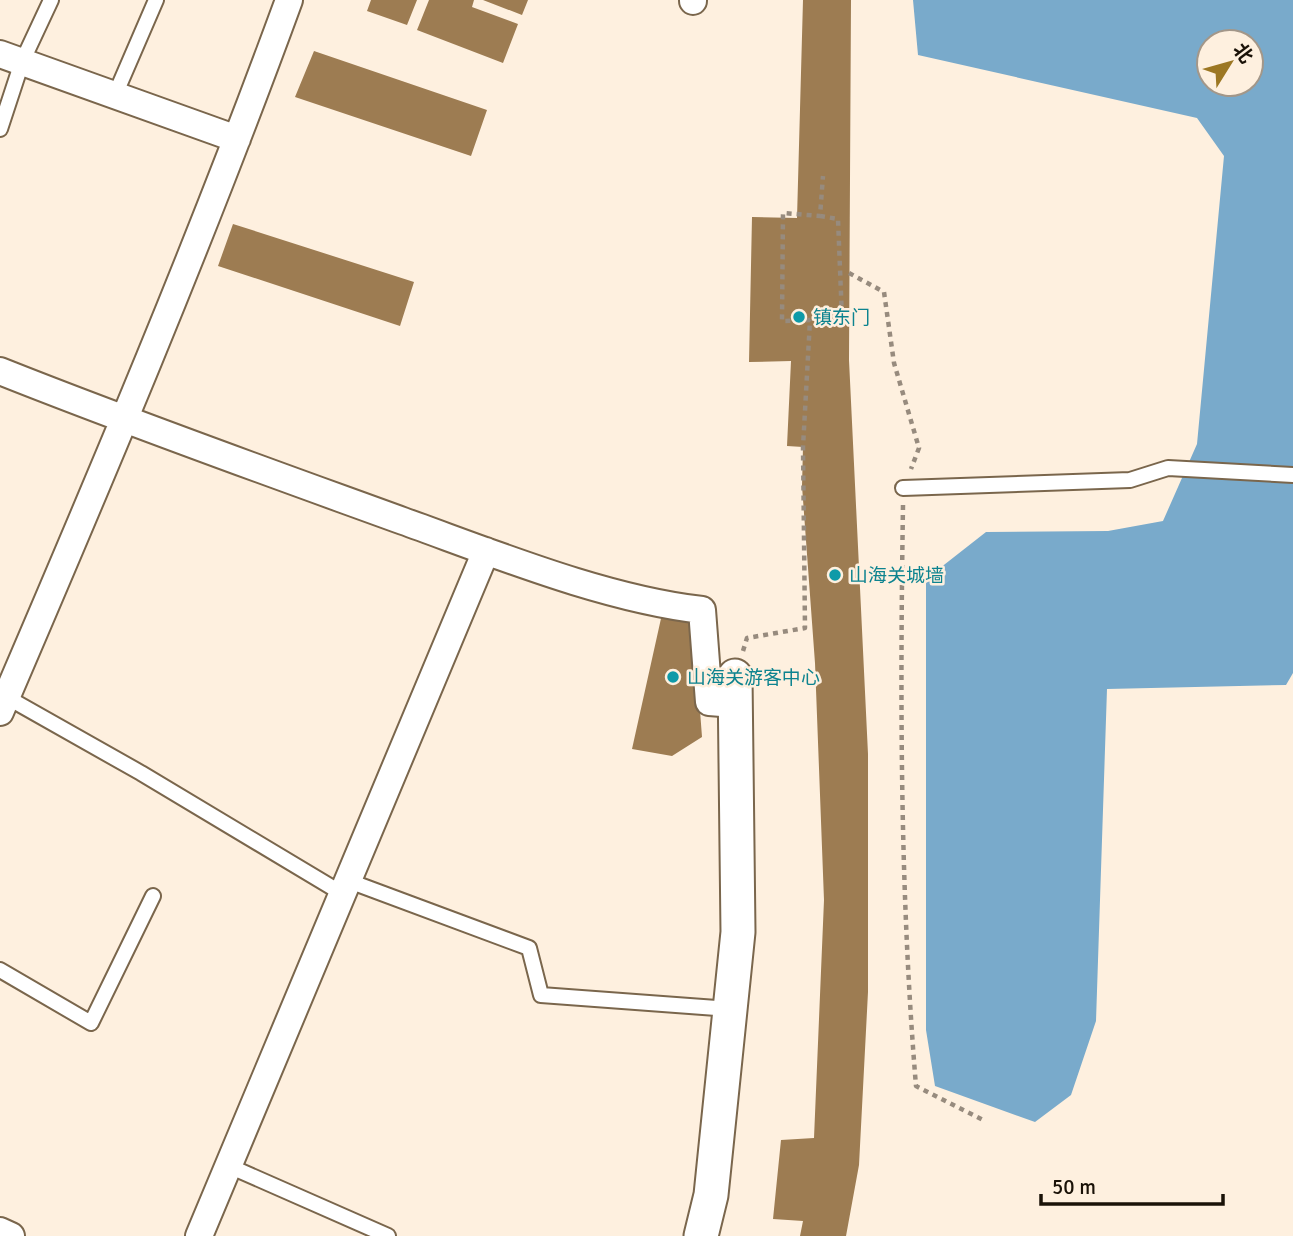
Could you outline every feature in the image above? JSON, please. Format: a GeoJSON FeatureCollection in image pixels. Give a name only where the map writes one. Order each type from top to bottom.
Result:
{"type":"FeatureCollection","features":[{"type":"Feature","properties":{"kind":"street"},"geometry":{"type":"LineString","coordinates":[[2,701],[125,421],[289,0]]}},
{"type":"Feature","properties":{"kind":"street"},"geometry":{"type":"LineString","coordinates":[[11,58],[237,139]]}},
{"type":"Feature","properties":{"kind":"street"},"geometry":{"type":"LineString","coordinates":[[0,371],[125,421],[486,551],[657,605],[702,610],[709,702],[735,690],[738,932],[711,1195],[701,1236]]}},
{"type":"Feature","properties":{"kind":"street"},"geometry":{"type":"LineString","coordinates":[[199,1236],[486,551]]}},
{"type":"Feature","properties":{"kind":"street"},"geometry":{"type":"LineString","coordinates":[[0,1231],[11,1236]]}},
{"type":"Feature","properties":{"kind":"lane"},"geometry":{"type":"LineString","coordinates":[[0,129],[11,58],[51,0]]}},
{"type":"Feature","properties":{"kind":"lane"},"geometry":{"type":"LineString","coordinates":[[115,95],[156,0]]}},
{"type":"Feature","properties":{"kind":"lane"},"geometry":{"type":"LineString","coordinates":[[903,488],[1130,480],[1168,468],[1293,475]]}},
{"type":"Feature","properties":{"kind":"lane"},"geometry":{"type":"LineString","coordinates":[[2,701],[141,773],[346,888],[529,948],[541,995],[730,1009]]}},
{"type":"Feature","properties":{"kind":"lane"},"geometry":{"type":"LineString","coordinates":[[0,970],[91,1023],[153,896]]}},
{"type":"Feature","properties":{"kind":"lane"},"geometry":{"type":"LineString","coordinates":[[229,1166],[388,1236]]}},
{"type":"Feature","properties":{"kind":"path"},"geometry":{"type":"LineString","coordinates":[[820,216],[823,176]]}},
{"type":"Feature","properties":{"kind":"path"},"geometry":{"type":"LineString","coordinates":[[783,213],[820,216],[838,219],[842,319],[782,321],[783,213]]}},
{"type":"Feature","properties":{"kind":"path"},"geometry":{"type":"LineString","coordinates":[[849,273],[884,292],[894,363],[919,448],[903,488],[901,619],[909,997],[916,1086],[985,1121]]}},
{"type":"Feature","properties":{"kind":"path"},"geometry":{"type":"LineString","coordinates":[[735,690],[747,638],[805,628],[803,447],[810,320]]}},
{"type":"Feature","properties":{"kind":"water"},"geometry":{"type":"Polygon","coordinates":[[[913,0],[1293,0],[1293,673],[1286,685],[1107,689],[1096,1021],[1071,1095],[1035,1122],[935,1086],[926,1030],[926,579],[986,532],[1108,531],[1163,521],[1197,444],[1224,156],[1197,118],[918,55],[913,0]]]}},
{"type":"Feature","properties":{"kind":"building"},"geometry":{"type":"Polygon","coordinates":[[[371,0],[417,0],[407,25],[367,11],[371,0]]]}},
{"type":"Feature","properties":{"kind":"building"},"geometry":{"type":"Polygon","coordinates":[[[429,0],[474,0],[472,7],[518,24],[503,63],[417,30],[429,0]]]}},
{"type":"Feature","properties":{"kind":"building"},"geometry":{"type":"Polygon","coordinates":[[[483,0],[528,0],[522,15],[483,0]]]}},
{"type":"Feature","properties":{"kind":"building","name":"山海关城墙"},"geometry":{"type":"Polygon","coordinates":[[[803,0],[851,0],[849,360],[868,754],[868,992],[859,1165],[846,1236],[800,1236],[803,1221],[773,1219],[781,1140],[814,1138],[824,900],[815,663],[802,486],[803,447],[787,446],[791,361],[749,362],[752,217],[797,218],[803,0]]]}},
{"type":"Feature","properties":{"kind":"building"},"geometry":{"type":"Polygon","coordinates":[[[314,51],[487,110],[471,156],[295,97],[314,51]]]}},
{"type":"Feature","properties":{"kind":"building"},"geometry":{"type":"Polygon","coordinates":[[[233,224],[414,282],[400,326],[218,266],[233,224]]]}},
{"type":"Feature","properties":{"kind":"building","name":"山海关游客中心"},"geometry":{"type":"Polygon","coordinates":[[[662,614],[693,618],[702,737],[672,756],[632,749],[662,614]]]}},
{"type":"Feature","properties":{"kind":"place","name":"镇东门"},"geometry":{"type":"Point","coordinates":[799,317]}},
{"type":"Feature","properties":{"kind":"place","name":"山海关城墙"},"geometry":{"type":"Point","coordinates":[835,575]}},
{"type":"Feature","properties":{"kind":"place","name":"山海关游客中心"},"geometry":{"type":"Point","coordinates":[673,677]}}]}
